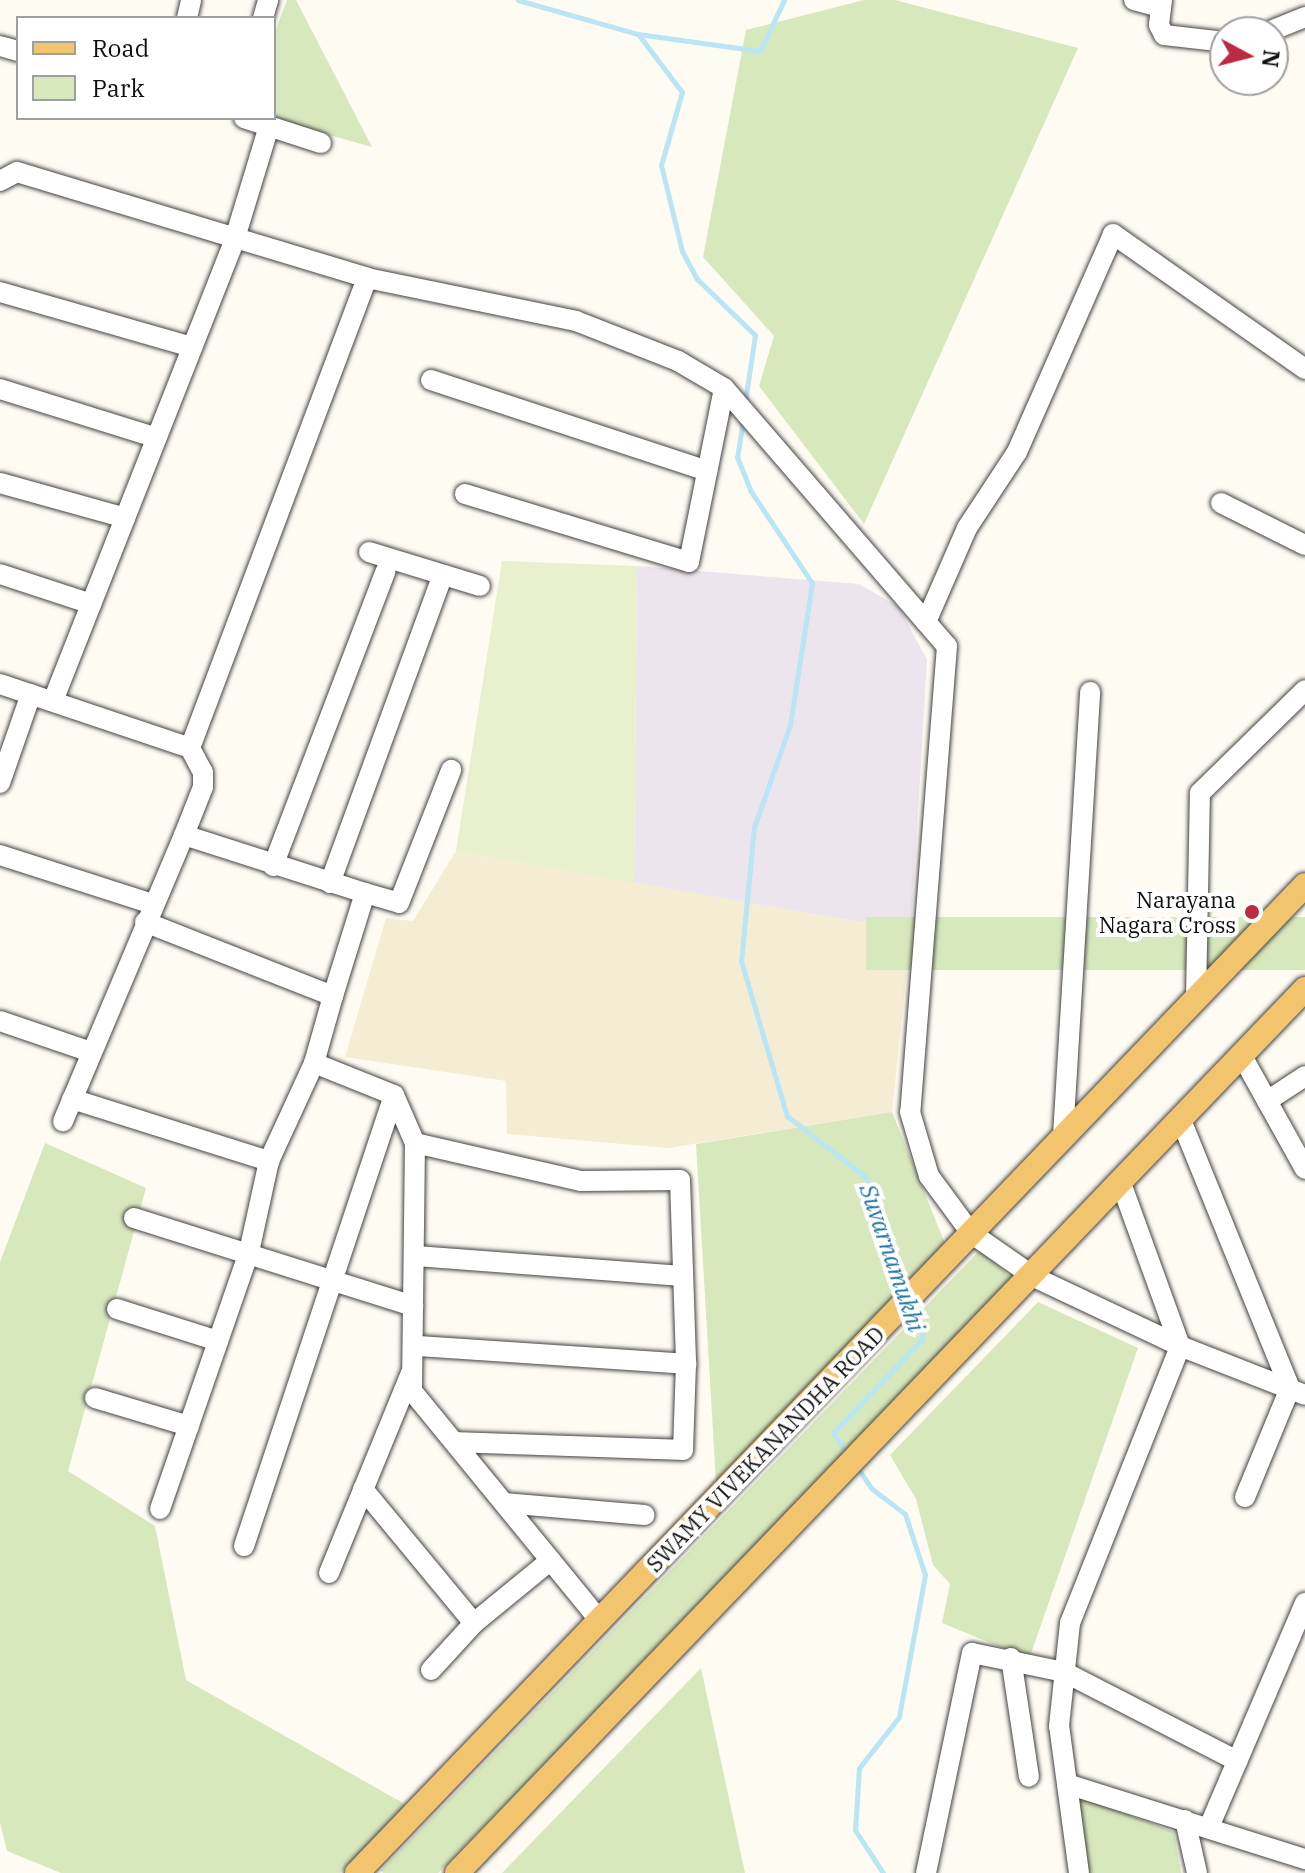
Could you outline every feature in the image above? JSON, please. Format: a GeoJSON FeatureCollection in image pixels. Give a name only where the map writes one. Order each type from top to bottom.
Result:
{"type":"FeatureCollection","features":[{"type":"Feature","properties":{"kind":"main road","name":"SWAMY VIVEKANANDHA ROAD"},"geometry":{"type":"LineString","coordinates":[[357,1873],[1305,885]]}},
{"type":"Feature","properties":{"kind":"main road"},"geometry":{"type":"LineString","coordinates":[[457,1873],[1034,1277],[1305,989]]}},
{"type":"Feature","properties":{"kind":"street"},"geometry":{"type":"LineString","coordinates":[[1134,0],[1161,3],[1159,25],[1164,35],[1209,40]]}},
{"type":"Feature","properties":{"kind":"street"},"geometry":{"type":"LineString","coordinates":[[250,120],[321,143]]}},
{"type":"Feature","properties":{"kind":"street"},"geometry":{"type":"LineString","coordinates":[[53,701],[235,238],[269,126]]}},
{"type":"Feature","properties":{"kind":"street"},"geometry":{"type":"LineString","coordinates":[[2,175],[17,172],[367,278],[576,321],[678,361],[724,389],[947,646],[910,1112],[929,1176],[971,1233],[1034,1277],[1180,1346],[1297,1392]]}},
{"type":"Feature","properties":{"kind":"street"},"geometry":{"type":"LineString","coordinates":[[926,622],[967,528],[1017,452],[1113,234],[1305,369]]}},
{"type":"Feature","properties":{"kind":"street"},"geometry":{"type":"LineString","coordinates":[[190,748],[367,278]]}},
{"type":"Feature","properties":{"kind":"street"},"geometry":{"type":"LineString","coordinates":[[0,292],[192,347]]}},
{"type":"Feature","properties":{"kind":"street"},"geometry":{"type":"LineString","coordinates":[[431,380],[707,471]]}},
{"type":"Feature","properties":{"kind":"street"},"geometry":{"type":"LineString","coordinates":[[0,389],[157,438]]}},
{"type":"Feature","properties":{"kind":"street"},"geometry":{"type":"LineString","coordinates":[[465,494],[689,562],[724,389]]}},
{"type":"Feature","properties":{"kind":"street"},"geometry":{"type":"LineString","coordinates":[[0,483],[125,518]]}},
{"type":"Feature","properties":{"kind":"street"},"geometry":{"type":"LineString","coordinates":[[1221,503],[1305,545]]}},
{"type":"Feature","properties":{"kind":"street"},"geometry":{"type":"LineString","coordinates":[[369,552],[480,586]]}},
{"type":"Feature","properties":{"kind":"street"},"geometry":{"type":"LineString","coordinates":[[273,866],[385,572]]}},
{"type":"Feature","properties":{"kind":"street"},"geometry":{"type":"LineString","coordinates":[[0,574],[91,604]]}},
{"type":"Feature","properties":{"kind":"street"},"geometry":{"type":"LineString","coordinates":[[330,883],[443,575]]}},
{"type":"Feature","properties":{"kind":"street"},"geometry":{"type":"LineString","coordinates":[[0,684],[190,748],[203,772],[203,787],[184,835],[63,1122]]}},
{"type":"Feature","properties":{"kind":"street"},"geometry":{"type":"LineString","coordinates":[[1196,998],[1200,793],[1305,690]]}},
{"type":"Feature","properties":{"kind":"street"},"geometry":{"type":"LineString","coordinates":[[1063,1136],[1090,692]]}},
{"type":"Feature","properties":{"kind":"street"},"geometry":{"type":"LineString","coordinates":[[0,783],[31,694]]}},
{"type":"Feature","properties":{"kind":"street"},"geometry":{"type":"LineString","coordinates":[[184,835],[273,866],[399,903],[451,770]]}},
{"type":"Feature","properties":{"kind":"street"},"geometry":{"type":"LineString","coordinates":[[0,855],[149,913],[333,996]]}},
{"type":"Feature","properties":{"kind":"street"},"geometry":{"type":"LineString","coordinates":[[160,1509],[249,1252],[269,1161],[314,1063],[365,893]]}},
{"type":"Feature","properties":{"kind":"street"},"geometry":{"type":"LineString","coordinates":[[0,1021],[91,1052]]}},
{"type":"Feature","properties":{"kind":"street"},"geometry":{"type":"LineString","coordinates":[[1242,1056],[1305,1169]]}},
{"type":"Feature","properties":{"kind":"street"},"geometry":{"type":"LineString","coordinates":[[314,1063],[394,1095],[415,1143],[413,1306],[417,1346],[412,1391],[600,1621]]}},
{"type":"Feature","properties":{"kind":"street"},"geometry":{"type":"LineString","coordinates":[[1267,1101],[1305,1076]]}},
{"type":"Feature","properties":{"kind":"street"},"geometry":{"type":"LineString","coordinates":[[244,1546],[394,1095]]}},
{"type":"Feature","properties":{"kind":"street"},"geometry":{"type":"LineString","coordinates":[[72,1099],[269,1161]]}},
{"type":"Feature","properties":{"kind":"street"},"geometry":{"type":"LineString","coordinates":[[1181,1120],[1297,1392],[1245,1497]]}},
{"type":"Feature","properties":{"kind":"street"},"geometry":{"type":"LineString","coordinates":[[415,1143],[581,1181],[680,1180],[686,1364],[683,1450],[455,1442]]}},
{"type":"Feature","properties":{"kind":"street"},"geometry":{"type":"LineString","coordinates":[[1079,1873],[1059,1726],[1070,1623],[1180,1346],[1121,1183]]}},
{"type":"Feature","properties":{"kind":"street"},"geometry":{"type":"LineString","coordinates":[[134,1218],[413,1306]]}},
{"type":"Feature","properties":{"kind":"street"},"geometry":{"type":"LineString","coordinates":[[416,1256],[682,1276]]}},
{"type":"Feature","properties":{"kind":"street"},"geometry":{"type":"LineString","coordinates":[[117,1309],[218,1341]]}},
{"type":"Feature","properties":{"kind":"street"},"geometry":{"type":"LineString","coordinates":[[417,1346],[686,1364]]}},
{"type":"Feature","properties":{"kind":"street"},"geometry":{"type":"LineString","coordinates":[[329,1573],[413,1370]]}},
{"type":"Feature","properties":{"kind":"street"},"geometry":{"type":"LineString","coordinates":[[95,1398],[189,1426]]}},
{"type":"Feature","properties":{"kind":"street"},"geometry":{"type":"LineString","coordinates":[[363,1489],[474,1623]]}},
{"type":"Feature","properties":{"kind":"street"},"geometry":{"type":"LineString","coordinates":[[504,1503],[644,1515]]}},
{"type":"Feature","properties":{"kind":"street"},"geometry":{"type":"LineString","coordinates":[[431,1670],[474,1623],[551,1560]]}},
{"type":"Feature","properties":{"kind":"street"},"geometry":{"type":"LineString","coordinates":[[1209,1827],[1305,1603]]}},
{"type":"Feature","properties":{"kind":"street"},"geometry":{"type":"LineString","coordinates":[[926,1873],[968,1659],[981,1651],[1064,1672],[1237,1761]]}},
{"type":"Feature","properties":{"kind":"street"},"geometry":{"type":"LineString","coordinates":[[1011,1658],[1029,1777]]}},
{"type":"Feature","properties":{"kind":"street"},"geometry":{"type":"LineString","coordinates":[[1067,1784],[1305,1859]]}},
{"type":"Feature","properties":{"kind":"street"},"geometry":{"type":"LineString","coordinates":[[1185,1820],[1197,1873]]}},
{"type":"Feature","properties":{"kind":"shaded area"},"geometry":{"type":"Polygon","coordinates":[[[637,566],[859,584],[899,607],[927,660],[911,931],[634,883],[637,566]]]}},
{"type":"Feature","properties":{"kind":"shaded area"},"geometry":{"type":"Polygon","coordinates":[[[456,851],[911,931],[892,1112],[668,1148],[507,1134],[506,1081],[345,1057],[386,918],[413,921],[456,851]]]}},
{"type":"Feature","properties":{"kind":"green space"},"geometry":{"type":"Polygon","coordinates":[[[287,0],[296,0],[372,147],[276,120],[276,29],[287,0]]]}},
{"type":"Feature","properties":{"kind":"green space"},"geometry":{"type":"Polygon","coordinates":[[[864,0],[895,0],[1078,48],[864,524],[759,386],[774,336],[703,257],[746,30],[864,0]]]}},
{"type":"Feature","properties":{"kind":"green space"},"geometry":{"type":"Polygon","coordinates":[[[502,561],[637,566],[634,883],[456,851],[502,561]]]}},
{"type":"Feature","properties":{"kind":"green space"},"geometry":{"type":"Polygon","coordinates":[[[866,917],[1305,917],[1305,970],[866,970],[866,917]]]}},
{"type":"Feature","properties":{"kind":"green space"},"geometry":{"type":"Polygon","coordinates":[[[892,1112],[946,1246],[716,1483],[696,1144],[892,1112]]]}},
{"type":"Feature","properties":{"kind":"green space"},"geometry":{"type":"Polygon","coordinates":[[[45,1143],[146,1188],[68,1471],[155,1526],[186,1680],[410,1807],[340,1873],[61,1873],[7,1851],[0,1823],[0,1262],[45,1143]]]}},
{"type":"Feature","properties":{"kind":"green space"},"geometry":{"type":"Polygon","coordinates":[[[981,1249],[1012,1279],[438,1873],[381,1871],[981,1249]]]}},
{"type":"Feature","properties":{"kind":"green space"},"geometry":{"type":"Polygon","coordinates":[[[1038,1302],[1138,1348],[1029,1659],[942,1623],[950,1584],[933,1565],[916,1499],[890,1455],[1038,1302]]]}},
{"type":"Feature","properties":{"kind":"green space"},"geometry":{"type":"Polygon","coordinates":[[[701,1668],[745,1873],[502,1873],[701,1668]]]}},
{"type":"Feature","properties":{"kind":"green space"},"geometry":{"type":"Polygon","coordinates":[[[1067,1792],[1174,1832],[1181,1873],[1082,1873],[1067,1792]]]}},
{"type":"Feature","properties":{"kind":"waterway","name":"Suvarnamukhi"},"geometry":{"type":"LineString","coordinates":[[518,0],[638,34],[682,92],[661,165],[682,251],[697,279],[755,335],[745,402]]}},
{"type":"Feature","properties":{"kind":"waterway"},"geometry":{"type":"LineString","coordinates":[[638,34],[760,51],[784,0]]}},
{"type":"Feature","properties":{"kind":"waterway","name":"Suvarnamukhi"},"geometry":{"type":"LineString","coordinates":[[743,420],[737,457],[750,490],[812,583],[790,725],[754,827],[741,961],[787,1116],[866,1177],[906,1291]]}},
{"type":"Feature","properties":{"kind":"waterway","name":"Suvarnamukhi"},"geometry":{"type":"LineString","coordinates":[[849,1456],[833,1433],[923,1338],[911,1304]]}},
{"type":"Feature","properties":{"kind":"waterway","name":"Suvarnamukhi"},"geometry":{"type":"LineString","coordinates":[[857,1467],[871,1488],[905,1514],[925,1575],[899,1717],[859,1768],[855,1830],[883,1873]]}},
{"type":"Feature","properties":{"kind":"place","name":"Narayana Nagara Cross"},"geometry":{"type":"Point","coordinates":[1252,912]}}]}
